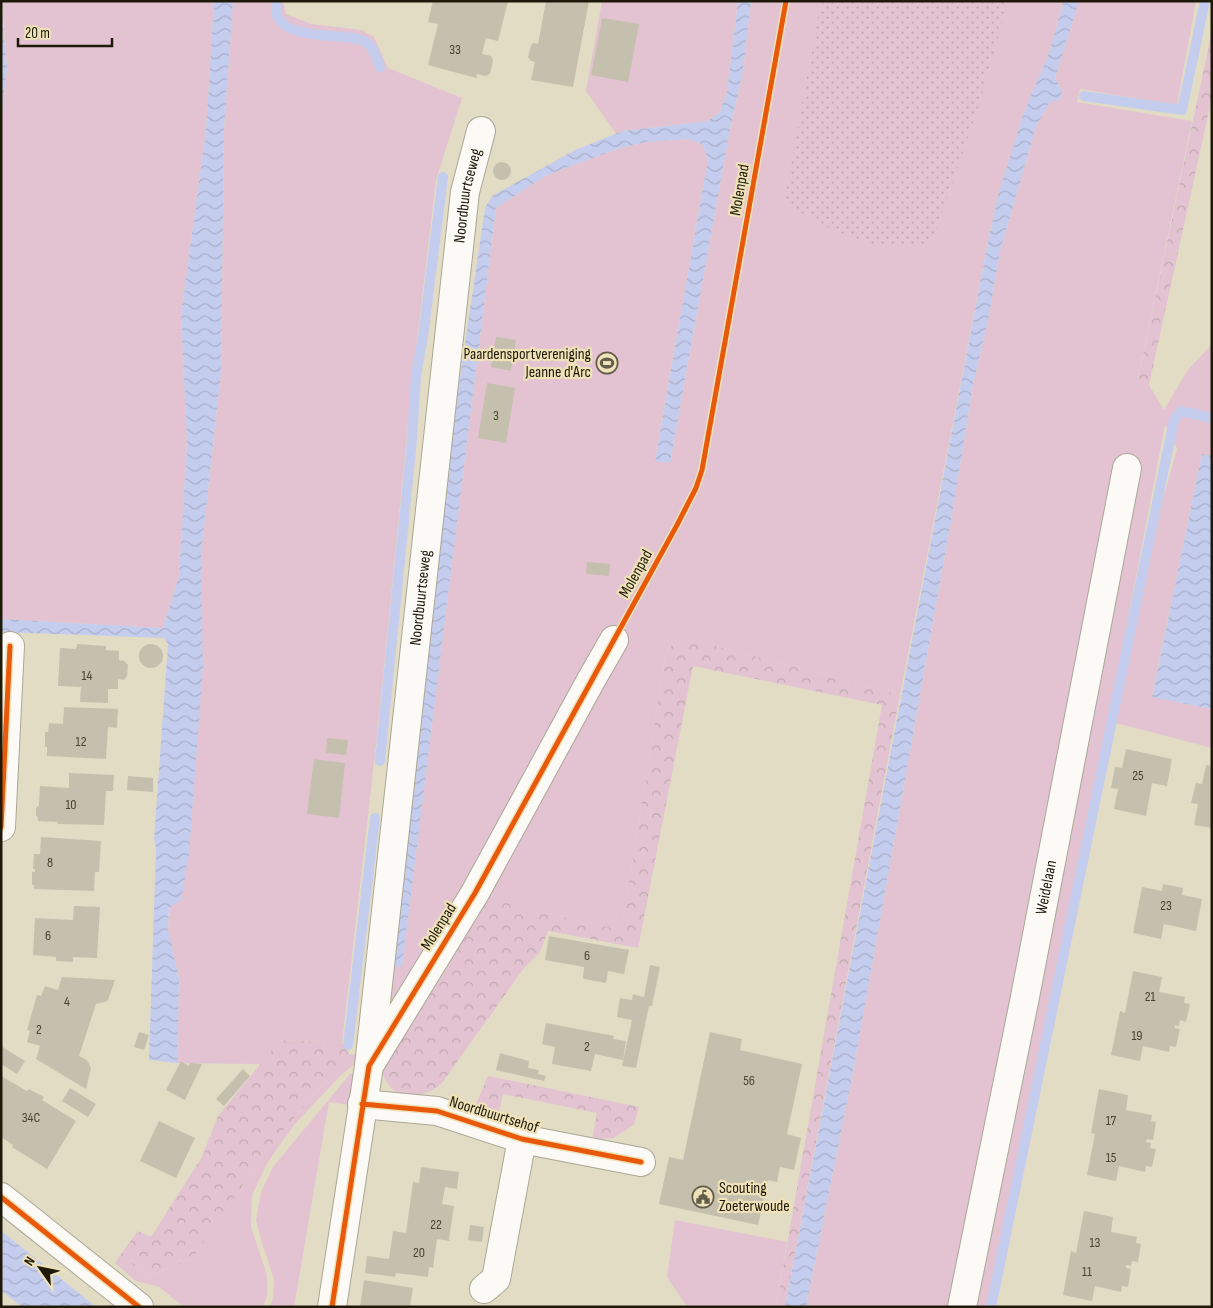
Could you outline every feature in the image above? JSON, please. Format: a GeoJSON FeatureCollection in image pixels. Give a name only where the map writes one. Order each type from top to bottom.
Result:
{"type":"FeatureCollection","features":[{"type":"Feature","properties":{"kind":"street","name":"Noordbuurtseweg"},"geometry":{"type":"LineString","coordinates":[[369,1066],[465,192],[481,131]]}},
{"type":"Feature","properties":{"kind":"street","name":"Weidelaan"},"geometry":{"type":"LineString","coordinates":[[962,1307],[1023,1007],[1127,468]]}},
{"type":"Feature","properties":{"kind":"street","name":"Molenpad"},"geometry":{"type":"LineString","coordinates":[[362,1104],[369,1066],[475,893],[614,640]]}},
{"type":"Feature","properties":{"kind":"street"},"geometry":{"type":"LineString","coordinates":[[1,827],[10,646]]}},
{"type":"Feature","properties":{"kind":"street"},"geometry":{"type":"LineString","coordinates":[[332,1307],[362,1104]]}},
{"type":"Feature","properties":{"kind":"street","name":"Noordbuurtsehof"},"geometry":{"type":"LineString","coordinates":[[362,1104],[437,1111],[522,1139],[642,1162]]}},
{"type":"Feature","properties":{"kind":"street","name":"Noordbuurtsehof"},"geometry":{"type":"LineString","coordinates":[[484,1289],[496,1279],[522,1139]]}},
{"type":"Feature","properties":{"kind":"street"},"geometry":{"type":"LineString","coordinates":[[1,1198],[138,1307]]}},
{"type":"Feature","properties":{"kind":"green space"},"geometry":{"type":"Polygon","coordinates":[[[2,1],[214,1],[206,130],[181,315],[187,443],[179,576],[163,628],[1,619],[1,120],[7,68],[2,1]]]}},
{"type":"Feature","properties":{"kind":"green space"},"geometry":{"type":"Polygon","coordinates":[[[233,1],[283,1],[286,14],[311,24],[362,30],[374,37],[388,68],[462,98],[436,180],[412,384],[377,737],[342,1043],[280,1040],[261,1064],[177,1063],[179,979],[168,929],[201,556],[221,371],[224,129],[233,1]]]}},
{"type":"Feature","properties":{"kind":"green space"},"geometry":{"type":"Polygon","coordinates":[[[602,1],[738,1],[727,92],[720,112],[708,121],[623,131],[617,135],[586,91],[602,1]]]}},
{"type":"Feature","properties":{"kind":"green space"},"geometry":{"type":"Polygon","coordinates":[[[751,1],[1064,1],[1049,53],[1023,115],[998,195],[900,695],[679,636],[666,653],[621,930],[528,909],[483,892],[376,1039],[388,965],[402,966],[496,208],[545,176],[617,149],[646,142],[688,139],[702,144],[708,159],[655,460],[670,463],[730,129],[743,70],[751,1]]]}},
{"type":"Feature","properties":{"kind":"green space"},"geometry":{"type":"Polygon","coordinates":[[[821,1],[1008,1],[980,102],[935,233],[926,245],[885,245],[851,238],[819,223],[784,203],[821,1]]]}},
{"type":"Feature","properties":{"kind":"green space"},"geometry":{"type":"Polygon","coordinates":[[[1079,1],[1196,1],[1177,105],[1080,89],[1077,102],[1192,121],[1136,387],[1149,385],[1164,410],[1187,371],[1212,344],[1212,456],[1202,454],[1152,696],[1212,709],[1212,748],[1116,723],[1160,509],[1177,449],[1165,425],[1108,723],[988,1307],[806,1307],[854,1067],[953,509],[973,385],[989,316],[1000,251],[1037,124],[1050,102],[1062,90],[1055,78],[1079,1]]]}},
{"type":"Feature","properties":{"kind":"green space"},"geometry":{"type":"Polygon","coordinates":[[[1212,31],[1212,97],[1149,385],[1136,388],[1212,31]]]}},
{"type":"Feature","properties":{"kind":"green space"},"geometry":{"type":"Polygon","coordinates":[[[679,636],[900,695],[785,1307],[776,1307],[882,705],[693,666],[638,948],[548,931],[540,952],[524,968],[439,1085],[421,1094],[404,1095],[393,1089],[381,1072],[483,892],[528,909],[621,930],[666,653],[679,636]]]}},
{"type":"Feature","properties":{"kind":"green space"},"geometry":{"type":"Polygon","coordinates":[[[280,1040],[342,1043],[349,1054],[270,1146],[192,1259],[149,1276],[120,1255],[138,1231],[151,1237],[202,1157],[218,1116],[280,1040]]]}},
{"type":"Feature","properties":{"kind":"green space"},"geometry":{"type":"Polygon","coordinates":[[[349,1054],[362,1055],[294,1125],[268,1162],[252,1195],[251,1227],[267,1275],[267,1296],[263,1307],[184,1307],[159,1287],[136,1281],[115,1263],[120,1255],[149,1276],[192,1259],[270,1146],[349,1054]]]}},
{"type":"Feature","properties":{"kind":"green space"},"geometry":{"type":"Polygon","coordinates":[[[356,1073],[350,1105],[329,1102],[294,1307],[270,1307],[273,1297],[274,1279],[256,1220],[261,1192],[273,1167],[350,1074],[356,1073]]]}},
{"type":"Feature","properties":{"kind":"green space"},"geometry":{"type":"Polygon","coordinates":[[[488,1076],[639,1107],[634,1125],[613,1138],[592,1140],[597,1113],[503,1094],[497,1121],[483,1117],[475,1107],[488,1076]]]}},
{"type":"Feature","properties":{"kind":"green space"},"geometry":{"type":"Polygon","coordinates":[[[675,1220],[787,1242],[776,1307],[687,1307],[667,1277],[675,1220]]]}},
{"type":"Feature","properties":{"kind":"water"},"geometry":{"type":"Polygon","coordinates":[[[1,1],[7,68],[1,120],[1,1]]]}},
{"type":"Feature","properties":{"kind":"water"},"geometry":{"type":"Polygon","coordinates":[[[214,1],[233,1],[224,129],[221,371],[201,556],[203,665],[189,855],[181,900],[169,908],[168,929],[179,979],[177,1063],[149,1060],[156,847],[154,840],[168,644],[164,638],[1,632],[1,619],[163,628],[179,576],[187,443],[181,315],[206,130],[214,1]]]}},
{"type":"Feature","properties":{"kind":"water"},"geometry":{"type":"Polygon","coordinates":[[[738,1],[751,1],[743,70],[730,129],[670,463],[655,461],[708,159],[702,144],[688,139],[646,142],[617,149],[545,176],[496,208],[402,967],[388,965],[450,445],[485,208],[492,196],[575,150],[623,131],[708,121],[720,112],[727,92],[738,1]]]}},
{"type":"Feature","properties":{"kind":"water"},"geometry":{"type":"Polygon","coordinates":[[[1064,1],[1079,1],[1055,78],[1062,90],[1060,100],[1050,102],[1037,124],[1000,251],[989,316],[973,385],[953,509],[854,1067],[806,1307],[785,1307],[998,195],[1023,115],[1049,53],[1064,1]]]}},
{"type":"Feature","properties":{"kind":"water"},"geometry":{"type":"Polygon","coordinates":[[[1202,454],[1212,456],[1212,709],[1152,697],[1202,454]]]}},
{"type":"Feature","properties":{"kind":"water"},"geometry":{"type":"Polygon","coordinates":[[[1,1231],[96,1307],[23,1307],[1,1291],[1,1231]]]}},
{"type":"Feature","properties":{"kind":"building"},"geometry":{"type":"Polygon","coordinates":[[[433,1],[508,1],[498,41],[486,38],[482,54],[491,56],[493,60],[490,74],[485,76],[477,74],[476,78],[428,65],[438,24],[428,22],[433,1]]]}},
{"type":"Feature","properties":{"kind":"building"},"geometry":{"type":"Polygon","coordinates":[[[546,1],[589,1],[573,87],[531,80],[535,62],[531,61],[528,57],[531,45],[534,43],[538,44],[546,1]]]}},
{"type":"Feature","properties":{"kind":"building"},"geometry":{"type":"Polygon","coordinates":[[[602,18],[639,24],[628,82],[591,75],[602,18]]]}},
{"type":"Feature","properties":{"kind":"building"},"geometry":{"type":"Polygon","coordinates":[[[502,162],[508,165],[511,171],[508,177],[502,180],[496,177],[493,171],[496,165],[502,162]]]}},
{"type":"Feature","properties":{"kind":"building"},"geometry":{"type":"Polygon","coordinates":[[[496,337],[516,340],[511,371],[491,367],[496,337]]]}},
{"type":"Feature","properties":{"kind":"building"},"geometry":{"type":"Polygon","coordinates":[[[487,383],[515,388],[506,443],[478,438],[487,383]]]}},
{"type":"Feature","properties":{"kind":"building"},"geometry":{"type":"Polygon","coordinates":[[[587,562],[610,564],[609,576],[586,574],[587,562]]]}},
{"type":"Feature","properties":{"kind":"building"},"geometry":{"type":"Polygon","coordinates":[[[77,644],[106,646],[106,650],[119,651],[119,660],[124,661],[128,665],[127,676],[124,680],[118,679],[118,689],[108,689],[108,703],[80,702],[81,687],[58,686],[60,648],[76,649],[77,644]]]}},
{"type":"Feature","properties":{"kind":"building"},"geometry":{"type":"Polygon","coordinates":[[[146,644],[156,644],[163,651],[163,661],[156,668],[146,668],[139,661],[139,651],[146,644]]]}},
{"type":"Feature","properties":{"kind":"building"},"geometry":{"type":"Polygon","coordinates":[[[64,707],[118,709],[117,728],[108,727],[106,759],[47,756],[45,732],[48,732],[49,723],[63,724],[64,707]]]}},
{"type":"Feature","properties":{"kind":"building"},"geometry":{"type":"Polygon","coordinates":[[[327,738],[348,740],[346,755],[326,753],[327,738]]]}},
{"type":"Feature","properties":{"kind":"building"},"geometry":{"type":"Polygon","coordinates":[[[1126,749],[1172,759],[1167,786],[1152,783],[1146,816],[1114,809],[1118,789],[1111,788],[1115,767],[1122,768],[1126,749]]]}},
{"type":"Feature","properties":{"kind":"building"},"geometry":{"type":"Polygon","coordinates":[[[314,759],[345,763],[339,818],[307,814],[314,759]]]}},
{"type":"Feature","properties":{"kind":"building"},"geometry":{"type":"Polygon","coordinates":[[[1206,765],[1212,766],[1212,828],[1194,825],[1198,804],[1191,803],[1196,783],[1202,784],[1206,765]]]}},
{"type":"Feature","properties":{"kind":"building"},"geometry":{"type":"Polygon","coordinates":[[[69,773],[114,775],[113,791],[106,791],[104,825],[57,824],[58,822],[38,821],[36,808],[39,805],[40,786],[69,788],[69,773]]]}},
{"type":"Feature","properties":{"kind":"building"},"geometry":{"type":"Polygon","coordinates":[[[128,776],[153,778],[153,792],[127,790],[128,776]]]}},
{"type":"Feature","properties":{"kind":"building"},"geometry":{"type":"Polygon","coordinates":[[[41,837],[101,841],[99,872],[95,872],[94,891],[34,889],[34,885],[32,885],[32,872],[35,872],[35,869],[33,869],[34,854],[40,854],[41,837]]]}},
{"type":"Feature","properties":{"kind":"building"},"geometry":{"type":"Polygon","coordinates":[[[1163,884],[1183,888],[1182,895],[1202,899],[1196,931],[1164,924],[1161,939],[1133,933],[1142,887],[1162,891],[1163,884]]]}},
{"type":"Feature","properties":{"kind":"building"},"geometry":{"type":"Polygon","coordinates":[[[74,906],[100,907],[97,958],[73,957],[73,962],[56,961],[56,957],[33,955],[35,918],[73,920],[74,906]]]}},
{"type":"Feature","properties":{"kind":"building"},"geometry":{"type":"Polygon","coordinates":[[[549,936],[629,950],[624,974],[608,971],[606,983],[584,979],[584,967],[545,960],[549,936]]]}},
{"type":"Feature","properties":{"kind":"building"},"geometry":{"type":"Polygon","coordinates":[[[650,965],[660,967],[652,1006],[649,1006],[636,1068],[622,1066],[632,1020],[617,1017],[620,998],[632,1000],[633,994],[644,997],[650,965]]]}},
{"type":"Feature","properties":{"kind":"building"},"geometry":{"type":"Polygon","coordinates":[[[1133,971],[1162,977],[1159,992],[1185,997],[1184,1003],[1190,1004],[1186,1022],[1180,1020],[1179,1026],[1175,1025],[1174,1028],[1180,1029],[1176,1047],[1170,1046],[1169,1052],[1143,1046],[1140,1061],[1111,1055],[1120,1011],[1125,1013],[1133,971]]]}},
{"type":"Feature","properties":{"kind":"building"},"geometry":{"type":"Polygon","coordinates":[[[62,977],[115,980],[108,1000],[96,1004],[79,1056],[87,1060],[91,1068],[86,1089],[36,1059],[40,1046],[27,1042],[30,1031],[27,1030],[37,995],[41,996],[45,986],[58,990],[62,977]]]}},
{"type":"Feature","properties":{"kind":"building"},"geometry":{"type":"Polygon","coordinates":[[[546,1023],[614,1036],[613,1039],[626,1041],[623,1060],[595,1054],[591,1071],[552,1064],[555,1047],[542,1044],[546,1023]]]}},
{"type":"Feature","properties":{"kind":"building"},"geometry":{"type":"Polygon","coordinates":[[[139,1032],[149,1035],[144,1050],[134,1047],[139,1032]]]}},
{"type":"Feature","properties":{"kind":"building"},"geometry":{"type":"Polygon","coordinates":[[[710,1032],[742,1039],[740,1050],[802,1064],[787,1134],[801,1138],[794,1170],[780,1167],[777,1182],[768,1180],[758,1225],[659,1204],[669,1157],[683,1160],[710,1032]]]}},
{"type":"Feature","properties":{"kind":"building"},"geometry":{"type":"Polygon","coordinates":[[[1,1046],[25,1061],[17,1074],[1,1064],[1,1046]]]}},
{"type":"Feature","properties":{"kind":"building"},"geometry":{"type":"Polygon","coordinates":[[[500,1053],[529,1061],[528,1068],[539,1070],[538,1074],[546,1076],[544,1081],[496,1070],[500,1053]]]}},
{"type":"Feature","properties":{"kind":"building"},"geometry":{"type":"Polygon","coordinates":[[[181,1061],[189,1066],[190,1063],[202,1064],[185,1100],[166,1090],[181,1061]]]}},
{"type":"Feature","properties":{"kind":"building"},"geometry":{"type":"Polygon","coordinates":[[[243,1069],[250,1076],[224,1106],[216,1099],[243,1069]]]}},
{"type":"Feature","properties":{"kind":"building"},"geometry":{"type":"Polygon","coordinates":[[[1,1076],[27,1091],[29,1089],[44,1097],[42,1100],[76,1121],[47,1169],[12,1147],[13,1145],[1,1137],[1,1076]]]}},
{"type":"Feature","properties":{"kind":"building"},"geometry":{"type":"Polygon","coordinates":[[[70,1088],[96,1104],[88,1117],[62,1101],[70,1088]]]}},
{"type":"Feature","properties":{"kind":"building"},"geometry":{"type":"Polygon","coordinates":[[[1099,1089],[1128,1095],[1126,1110],[1152,1115],[1151,1121],[1156,1122],[1153,1140],[1147,1139],[1146,1142],[1151,1143],[1150,1148],[1156,1149],[1152,1167],[1146,1166],[1145,1172],[1119,1166],[1116,1181],[1087,1175],[1095,1134],[1091,1133],[1099,1089]]]}},
{"type":"Feature","properties":{"kind":"building"},"geometry":{"type":"Polygon","coordinates":[[[159,1121],[195,1138],[176,1178],[140,1161],[159,1121]]]}},
{"type":"Feature","properties":{"kind":"building"},"geometry":{"type":"Polygon","coordinates":[[[421,1167],[459,1172],[457,1189],[445,1187],[442,1204],[454,1206],[450,1241],[437,1239],[433,1268],[429,1267],[428,1277],[396,1273],[395,1277],[365,1273],[367,1256],[389,1259],[393,1231],[406,1233],[413,1182],[419,1183],[421,1167]]]}},
{"type":"Feature","properties":{"kind":"building"},"geometry":{"type":"Polygon","coordinates":[[[1084,1211],[1113,1217],[1111,1232],[1137,1237],[1136,1243],[1141,1244],[1138,1262],[1132,1261],[1131,1266],[1126,1265],[1126,1268],[1131,1269],[1128,1287],[1122,1286],[1121,1292],[1095,1286],[1092,1301],[1063,1295],[1071,1251],[1076,1253],[1084,1211]]]}},
{"type":"Feature","properties":{"kind":"building"},"geometry":{"type":"Polygon","coordinates":[[[470,1225],[484,1227],[482,1242],[468,1240],[470,1225]]]}},
{"type":"Feature","properties":{"kind":"building"},"geometry":{"type":"Polygon","coordinates":[[[364,1280],[413,1288],[410,1307],[360,1307],[364,1280]]]}},
{"type":"Feature","properties":{"kind":"waterway"},"geometry":{"type":"LineString","coordinates":[[277,1],[276,13],[281,22],[290,28],[301,32],[361,40],[374,51],[380,67]]}},
{"type":"Feature","properties":{"kind":"waterway"},"geometry":{"type":"LineString","coordinates":[[1084,96],[1182,110],[1205,1]]}},
{"type":"Feature","properties":{"kind":"waterway"},"geometry":{"type":"LineString","coordinates":[[380,761],[412,440],[416,375],[423,337],[443,177]]}},
{"type":"Feature","properties":{"kind":"waterway"},"geometry":{"type":"LineString","coordinates":[[991,1307],[1174,420],[1181,411],[1212,418]]}},
{"type":"Feature","properties":{"kind":"waterway"},"geometry":{"type":"LineString","coordinates":[[348,1045],[375,818]]}},
{"type":"Feature","properties":{"kind":"cycle path"},"geometry":{"type":"LineString","coordinates":[[332,1307],[369,1066],[475,893],[696,488],[702,470],[786,1]]}},
{"type":"Feature","properties":{"kind":"cycle path"},"geometry":{"type":"LineString","coordinates":[[1,827],[10,646]]}},
{"type":"Feature","properties":{"kind":"cycle path"},"geometry":{"type":"LineString","coordinates":[[362,1104],[437,1111],[522,1139],[641,1162]]}},
{"type":"Feature","properties":{"kind":"cycle path"},"geometry":{"type":"LineString","coordinates":[[1,1197],[139,1307]]}},
{"type":"Feature","properties":{"kind":"place","name":"Paardensportvereniging Jeanne d'Arc"},"geometry":{"type":"Point","coordinates":[607,363]}},
{"type":"Feature","properties":{"kind":"place","name":"Scouting Zoeterwoude"},"geometry":{"type":"Point","coordinates":[703,1197]}}]}
